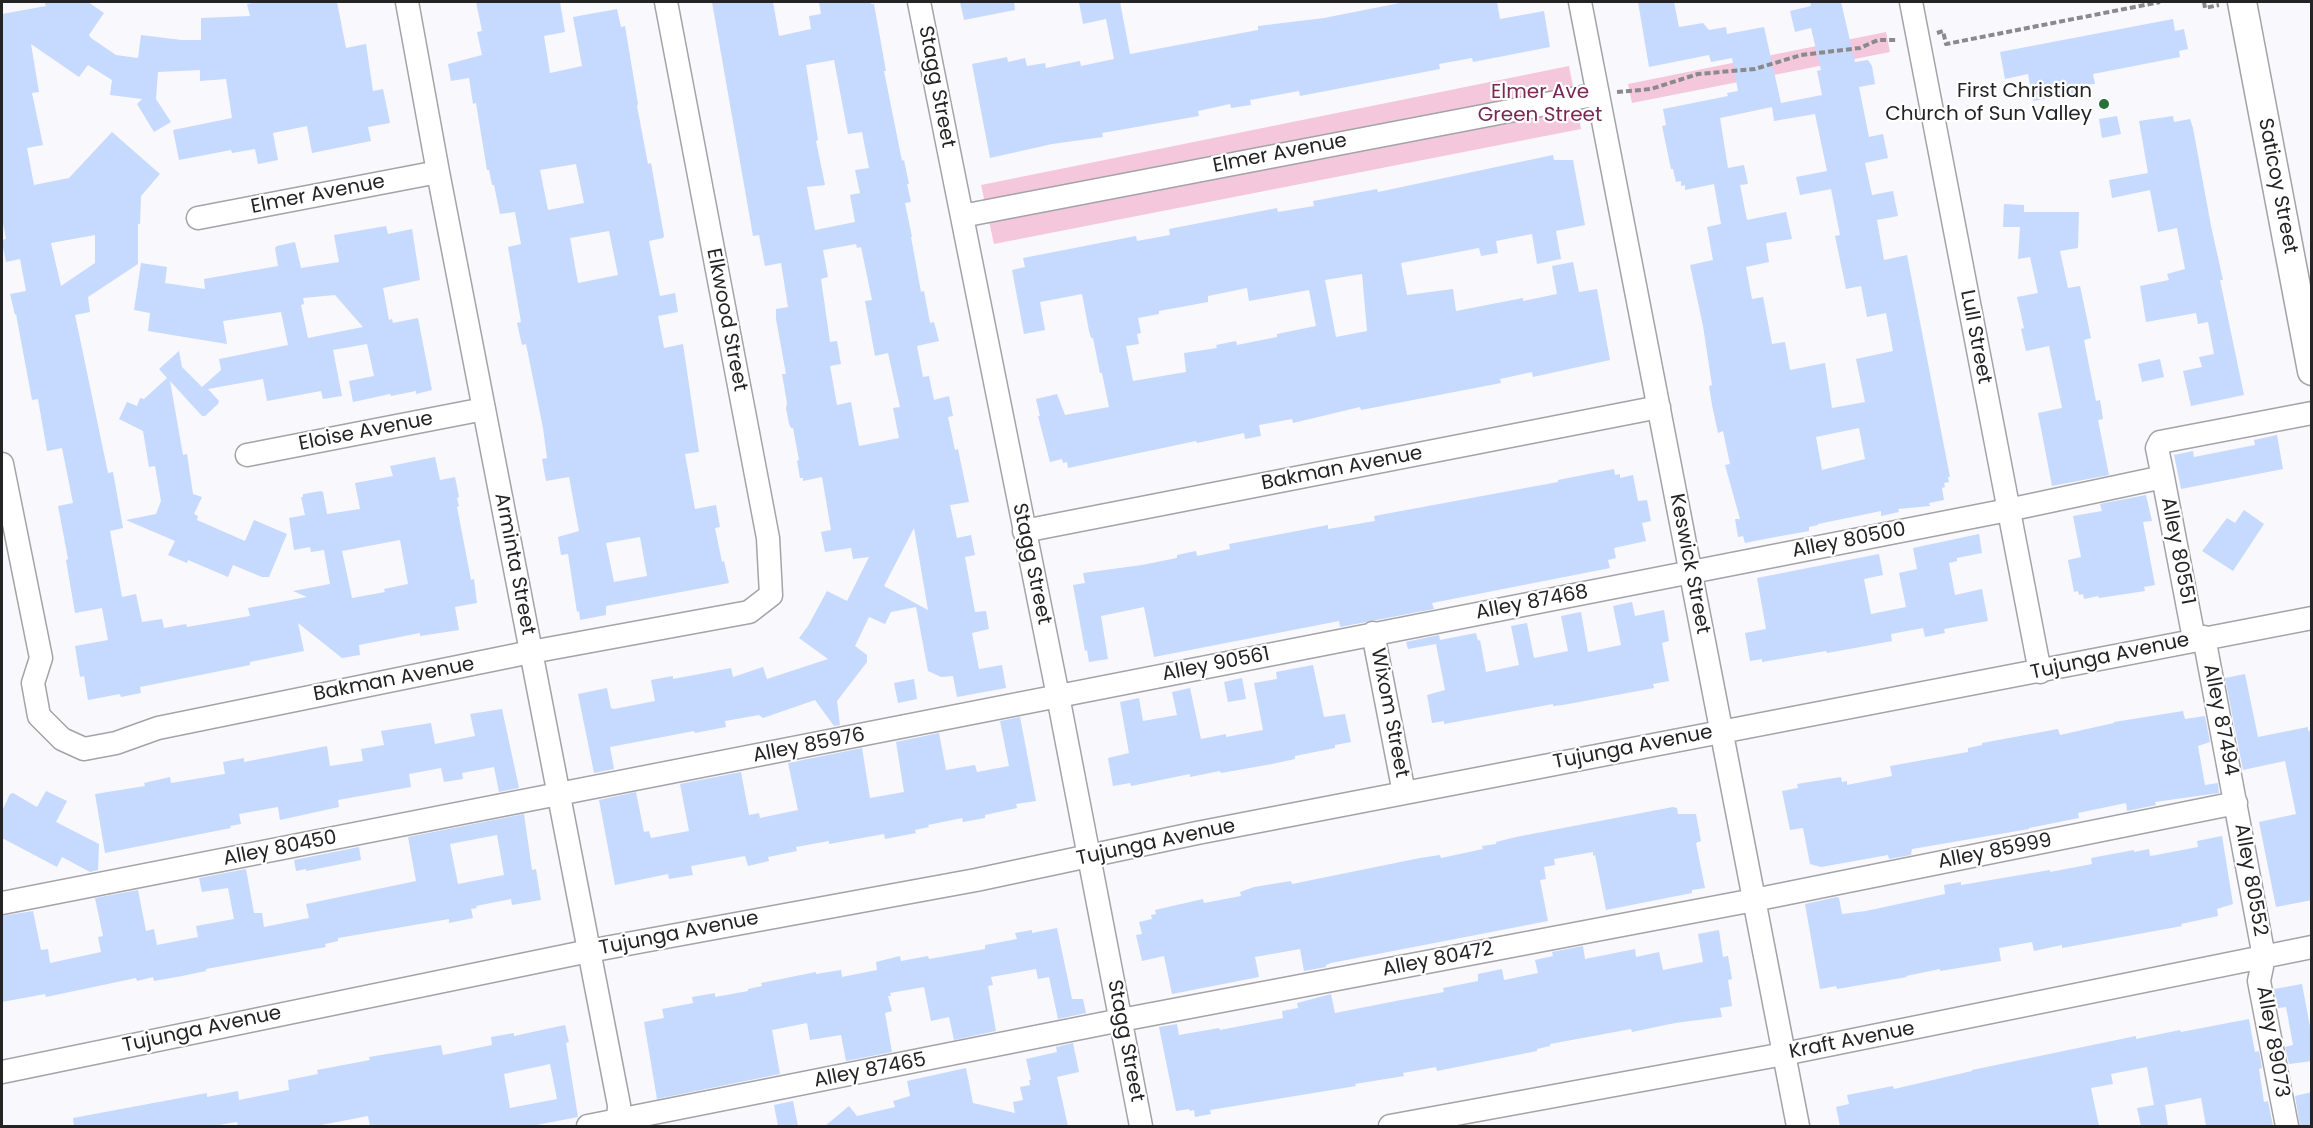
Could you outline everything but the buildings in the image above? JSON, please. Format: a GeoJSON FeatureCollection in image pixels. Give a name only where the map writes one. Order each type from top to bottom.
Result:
{"type":"FeatureCollection","features":[{"type":"Feature","properties":{"kind":"main road","name":"Saticoy Street"},"geometry":{"type":"LineString","coordinates":[[2242,2],[2312,371]]}},
{"type":"Feature","properties":{"kind":"street","name":"Arminta Street"},"geometry":{"type":"LineString","coordinates":[[407,2],[619,1105],[619,1124]]}},
{"type":"Feature","properties":{"kind":"street","name":"Elkwood Street"},"geometry":{"type":"LineString","coordinates":[[666,2],[768,538],[771,595],[748,612],[731,615]]}},
{"type":"Feature","properties":{"kind":"street","name":"Stagg Street"},"geometry":{"type":"LineString","coordinates":[[919,2],[1142,1126]]}},
{"type":"Feature","properties":{"kind":"street","name":"Keswick Street"},"geometry":{"type":"LineString","coordinates":[[1580,2],[1798,1126]]}},
{"type":"Feature","properties":{"kind":"street","name":"Lull Street"},"geometry":{"type":"LineString","coordinates":[[1911,2],[2040,672]]}},
{"type":"Feature","properties":{"kind":"street","name":"Elmer Avenue"},"geometry":{"type":"LineString","coordinates":[[962,216],[1598,94]]}},
{"type":"Feature","properties":{"kind":"street","name":"Elmer Avenue"},"geometry":{"type":"LineString","coordinates":[[198,218],[438,172]]}},
{"type":"Feature","properties":{"kind":"street","name":"Bakman Avenue"},"geometry":{"type":"LineString","coordinates":[[1024,531],[1659,406]]}},
{"type":"Feature","properties":{"kind":"street","name":"Eloise Avenue"},"geometry":{"type":"LineString","coordinates":[[247,455],[484,409]]}},
{"type":"Feature","properties":{"kind":"street"},"geometry":{"type":"LineString","coordinates":[[2163,477],[2157,448],[2160,442],[2312,412]]}},
{"type":"Feature","properties":{"kind":"street","name":"Bakman Avenue"},"geometry":{"type":"LineString","coordinates":[[2,464],[41,658],[33,683],[39,716],[62,738],[84,749],[116,743],[158,728],[531,652],[731,615]]}},
{"type":"Feature","properties":{"kind":"street","name":"Alley 80551"},"geometry":{"type":"LineString","coordinates":[[2008,510],[2163,477],[2199,638]]}},
{"type":"Feature","properties":{"kind":"street","name":"Alley 80500"},"geometry":{"type":"LineString","coordinates":[[1691,572],[2008,510]]}},
{"type":"Feature","properties":{"kind":"street","name":"Alley 87468"},"geometry":{"type":"LineString","coordinates":[[1373,633],[1691,572]]}},
{"type":"Feature","properties":{"kind":"street","name":"Tujunga Avenue"},"geometry":{"type":"LineString","coordinates":[[2,1072],[589,951],[1088,857],[1197,833],[2312,618]]}},
{"type":"Feature","properties":{"kind":"street","name":"Alley 90561"},"geometry":{"type":"LineString","coordinates":[[1058,696],[1373,633]]}},
{"type":"Feature","properties":{"kind":"street","name":"Wixom Street"},"geometry":{"type":"LineString","coordinates":[[1373,633],[1404,793]]}},
{"type":"Feature","properties":{"kind":"street","name":"Alley 87494"},"geometry":{"type":"LineString","coordinates":[[2199,638],[2236,803]]}},
{"type":"Feature","properties":{"kind":"street","name":"Alley 85976"},"geometry":{"type":"LineString","coordinates":[[559,795],[1058,696]]}},
{"type":"Feature","properties":{"kind":"street","name":"Alley 80450"},"geometry":{"type":"LineString","coordinates":[[2,903],[559,795]]}},
{"type":"Feature","properties":{"kind":"street","name":"Alley 85999"},"geometry":{"type":"LineString","coordinates":[[1754,900],[2236,803]]}},
{"type":"Feature","properties":{"kind":"street","name":"Alley 80552"},"geometry":{"type":"LineString","coordinates":[[2236,803],[2264,957]]}},
{"type":"Feature","properties":{"kind":"street","name":"Alley 80472"},"geometry":{"type":"LineString","coordinates":[[1121,1020],[1754,900]]}},
{"type":"Feature","properties":{"kind":"street","name":"Kraft Avenue"},"geometry":{"type":"LineString","coordinates":[[1390,1126],[1784,1054],[2312,947]]}},
{"type":"Feature","properties":{"kind":"street","name":"Alley 89073"},"geometry":{"type":"LineString","coordinates":[[2264,957],[2259,981],[2287,1126]]}},
{"type":"Feature","properties":{"kind":"street","name":"Alley 87465"},"geometry":{"type":"LineString","coordinates":[[588,1126],[619,1124],[1121,1020]]}},
{"type":"Feature","properties":{"kind":"path"},"geometry":{"type":"LineString","coordinates":[[1598,94],[1651,89],[1698,74],[1755,69],[1801,55],[1860,48],[1878,40],[1942,32],[1946,44],[2160,2]]}},
{"type":"Feature","properties":{"kind":"green space"},"geometry":{"type":"Polygon","coordinates":[[[1886,32],[1890,52],[1632,103],[1628,84],[1886,32]]]}},
{"type":"Feature","properties":{"kind":"green space","name":"Elmer Ave Green Street"},"geometry":{"type":"Polygon","coordinates":[[[1569,66],[1581,129],[994,244],[981,185],[1569,66]]]}},
{"type":"Feature","properties":{"kind":"place","name":"First Christian Church of Sun Valley"},"geometry":{"type":"Point","coordinates":[2104,104]}}]}
